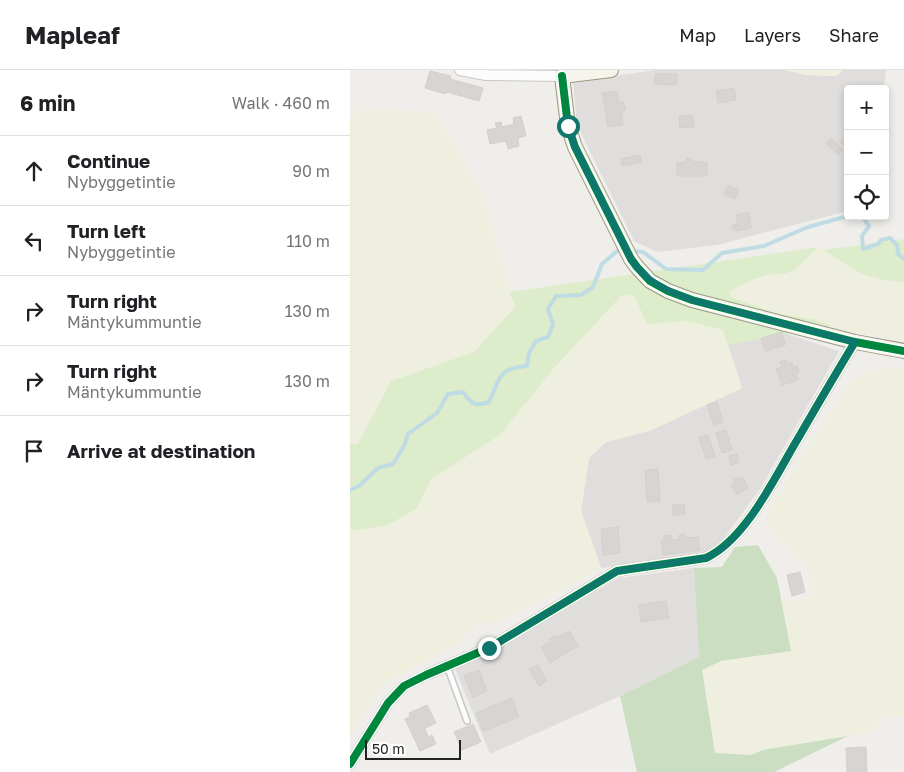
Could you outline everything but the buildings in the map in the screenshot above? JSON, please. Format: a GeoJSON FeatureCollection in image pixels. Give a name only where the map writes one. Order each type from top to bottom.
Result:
{"type":"FeatureCollection","features":[{"type":"Feature","properties":{"kind":"street"},"geometry":{"type":"LineString","coordinates":[[460,70],[486,75],[562,76],[611,70]]}},
{"type":"Feature","properties":{"kind":"street"},"geometry":{"type":"LineString","coordinates":[[562,76],[568,126],[575,147],[631,259],[650,281],[668,291],[692,300],[855,342],[904,351]]}},
{"type":"Feature","properties":{"kind":"street"},"geometry":{"type":"LineString","coordinates":[[350,764],[388,703],[404,686],[489,648],[617,571],[706,558],[718,553],[731,541],[766,496],[855,342]]}},
{"type":"Feature","properties":{"kind":"lane"},"geometry":{"type":"LineString","coordinates":[[447,666],[467,721]]}},
{"type":"Feature","properties":{"kind":"shaded area"},"geometry":{"type":"Polygon","coordinates":[[[655,70],[785,70],[806,75],[836,76],[843,70],[886,70],[884,85],[844,85],[844,212],[717,245],[657,252],[634,241],[577,125],[573,82],[655,70]]]}},
{"type":"Feature","properties":{"kind":"shaded area"},"geometry":{"type":"Polygon","coordinates":[[[757,324],[839,351],[760,489],[716,549],[705,556],[601,568],[581,511],[589,458],[606,442],[649,431],[742,388],[723,330],[757,324]]]}},
{"type":"Feature","properties":{"kind":"shaded area"},"geometry":{"type":"Polygon","coordinates":[[[694,568],[699,657],[620,696],[490,754],[455,669],[483,657],[619,578],[694,568]]]}},
{"type":"Feature","properties":{"kind":"green space"},"geometry":{"type":"Polygon","coordinates":[[[785,70],[843,70],[837,76],[806,75],[785,70]]]}},
{"type":"Feature","properties":{"kind":"green space"},"geometry":{"type":"Polygon","coordinates":[[[367,108],[435,113],[481,190],[515,307],[474,352],[391,381],[358,444],[350,444],[350,117],[367,108]]]}},
{"type":"Feature","properties":{"kind":"green space"},"geometry":{"type":"Polygon","coordinates":[[[904,239],[904,282],[885,280],[861,274],[823,250],[904,239]]]}},
{"type":"Feature","properties":{"kind":"green space"},"geometry":{"type":"Polygon","coordinates":[[[818,247],[861,274],[885,280],[904,282],[904,341],[844,331],[816,320],[776,313],[729,296],[730,291],[751,280],[766,275],[787,273],[795,270],[818,247]]]}},
{"type":"Feature","properties":{"kind":"green space"},"geometry":{"type":"Polygon","coordinates":[[[818,247],[795,270],[787,273],[766,275],[751,280],[730,291],[730,295],[733,298],[776,313],[816,320],[831,326],[728,345],[723,330],[686,321],[647,324],[634,295],[621,296],[555,367],[500,435],[431,479],[417,508],[388,525],[357,530],[350,528],[350,444],[358,444],[391,381],[474,352],[515,307],[510,292],[818,247]]]}},
{"type":"Feature","properties":{"kind":"green space"},"geometry":{"type":"Polygon","coordinates":[[[634,295],[647,324],[686,321],[723,330],[742,388],[649,431],[606,442],[589,458],[581,511],[601,568],[497,623],[475,623],[459,644],[383,684],[350,736],[350,528],[357,530],[417,508],[431,479],[500,435],[569,351],[621,296],[634,295]]]}},
{"type":"Feature","properties":{"kind":"green space"},"geometry":{"type":"Polygon","coordinates":[[[886,368],[904,368],[904,718],[890,715],[879,720],[876,729],[848,736],[763,750],[751,755],[715,753],[702,670],[721,661],[791,651],[782,602],[814,596],[808,568],[765,524],[770,508],[849,383],[859,376],[886,368]]]}},
{"type":"Feature","properties":{"kind":"green space"},"geometry":{"type":"Polygon","coordinates":[[[758,545],[777,578],[791,651],[721,661],[702,670],[715,753],[751,755],[763,750],[848,736],[774,772],[637,772],[620,696],[699,657],[694,568],[722,567],[735,547],[758,545]]]}},
{"type":"Feature","properties":{"kind":"waterway"},"geometry":{"type":"LineString","coordinates":[[631,251],[643,252],[666,269],[703,270],[722,253],[764,246],[808,227],[844,217]]}},
{"type":"Feature","properties":{"kind":"waterway"},"geometry":{"type":"LineString","coordinates":[[865,220],[869,226],[862,236],[863,249],[878,244],[881,240],[890,238],[897,245],[898,254],[904,259]]}},
{"type":"Feature","properties":{"kind":"waterway"},"geometry":{"type":"LineString","coordinates":[[350,490],[359,486],[378,468],[393,464],[405,444],[408,434],[437,413],[448,394],[463,392],[474,403],[489,402],[501,376],[505,372],[517,367],[527,366],[529,353],[536,341],[548,337],[553,325],[548,309],[556,296],[581,295],[593,287],[602,264],[617,251],[624,251]]}},
{"type":"Feature","properties":{"kind":"cycle path"},"geometry":{"type":"LineString","coordinates":[[562,76],[568,126],[575,147],[631,259],[650,281],[668,291],[692,300],[855,342],[904,351]]}},
{"type":"Feature","properties":{"kind":"cycle path"},"geometry":{"type":"LineString","coordinates":[[350,764],[388,703],[404,686],[489,648],[617,571],[706,558],[721,549],[735,536],[760,504],[855,342]]}},
{"type":"Feature","properties":{"kind":"route"},"geometry":{"type":"LineString","coordinates":[[489,648],[617,571],[706,558],[718,553],[731,541],[766,496],[855,342],[692,300],[668,291],[650,281],[631,259],[575,147],[568,126]]}}]}
